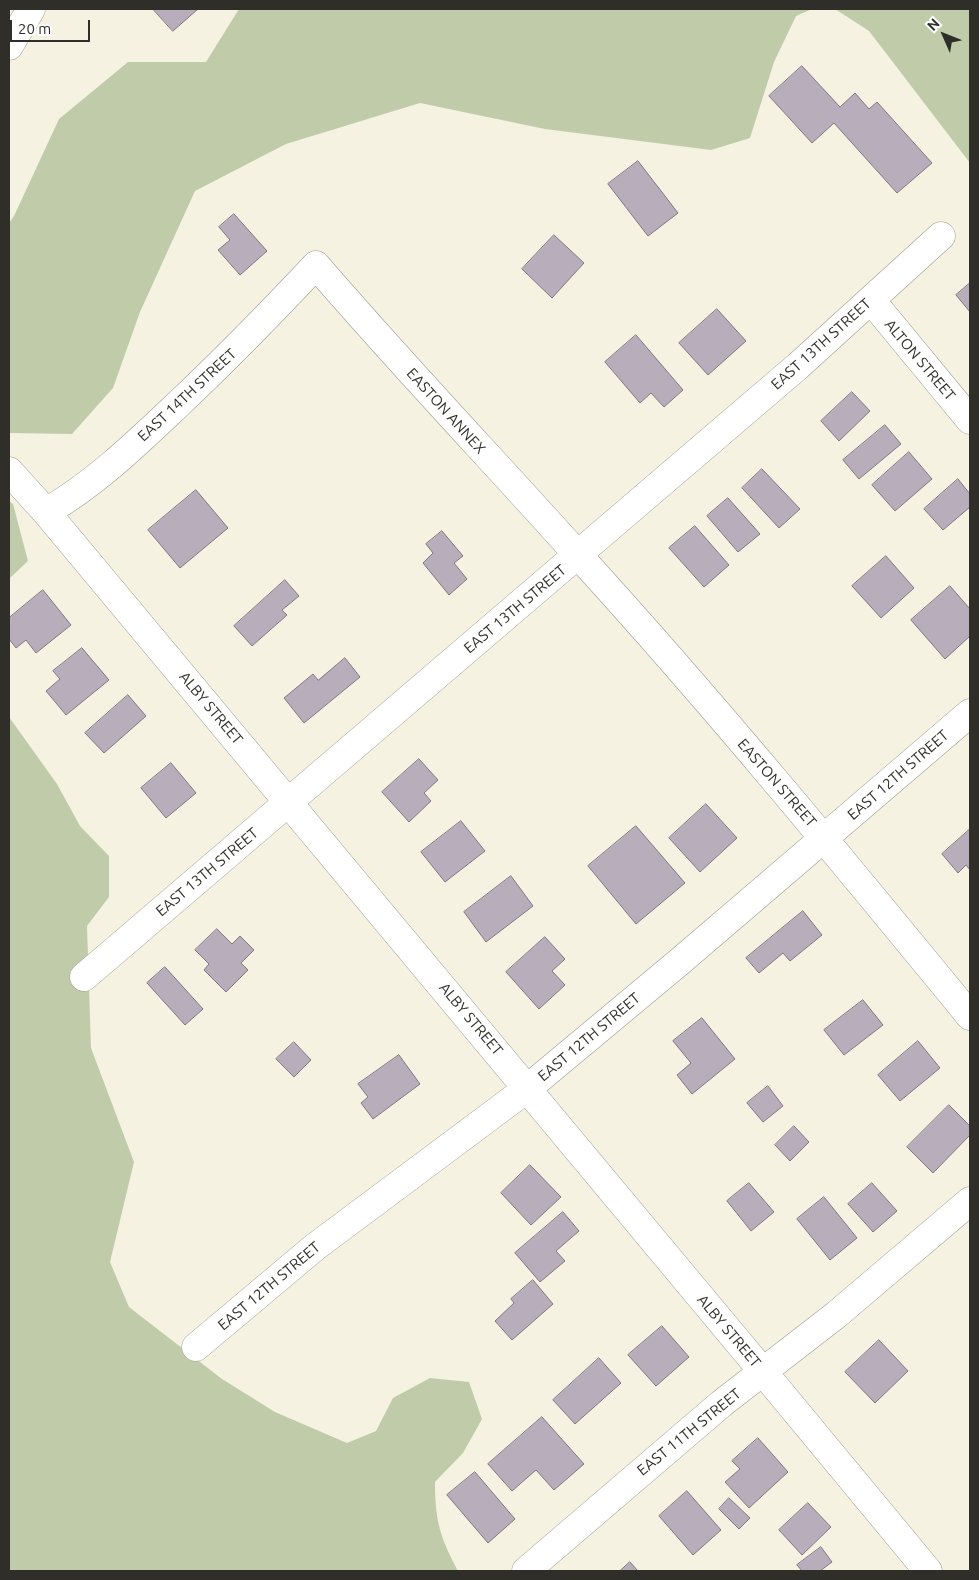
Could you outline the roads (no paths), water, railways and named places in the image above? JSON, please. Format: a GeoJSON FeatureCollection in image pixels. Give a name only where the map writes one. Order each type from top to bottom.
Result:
{"type":"FeatureCollection","features":[{"type":"Feature","properties":{"kind":"street"},"geometry":{"type":"LineString","coordinates":[[9,46],[31,9]]}},
{"type":"Feature","properties":{"kind":"street","name":"EAST 13TH STREET"},"geometry":{"type":"LineString","coordinates":[[84,977],[579,555],[871,300],[941,236]]}},
{"type":"Feature","properties":{"kind":"street","name":"EAST 14TH STREET"},"geometry":{"type":"LineString","coordinates":[[46,512],[74,496],[143,437],[244,342],[316,265]]}},
{"type":"Feature","properties":{"kind":"street","name":"EASTON ANNEX"},"geometry":{"type":"LineString","coordinates":[[316,265],[467,436],[579,555]]}},
{"type":"Feature","properties":{"kind":"street","name":"ALTON STREET"},"geometry":{"type":"LineString","coordinates":[[871,300],[970,420]]}},
{"type":"Feature","properties":{"kind":"street","name":"ALBY STREET"},"geometry":{"type":"LineString","coordinates":[[9,471],[46,512],[290,802],[928,1571]]}},
{"type":"Feature","properties":{"kind":"street","name":"EASTON STREET"},"geometry":{"type":"LineString","coordinates":[[579,555],[824,838],[970,1016]]}},
{"type":"Feature","properties":{"kind":"street","name":"EAST 12TH STREET"},"geometry":{"type":"LineString","coordinates":[[196,1347],[315,1247],[528,1088],[970,713]]}},
{"type":"Feature","properties":{"kind":"street","name":"EAST 11TH STREET"},"geometry":{"type":"LineString","coordinates":[[526,1571],[721,1404],[764,1373],[970,1201]]}}]}
